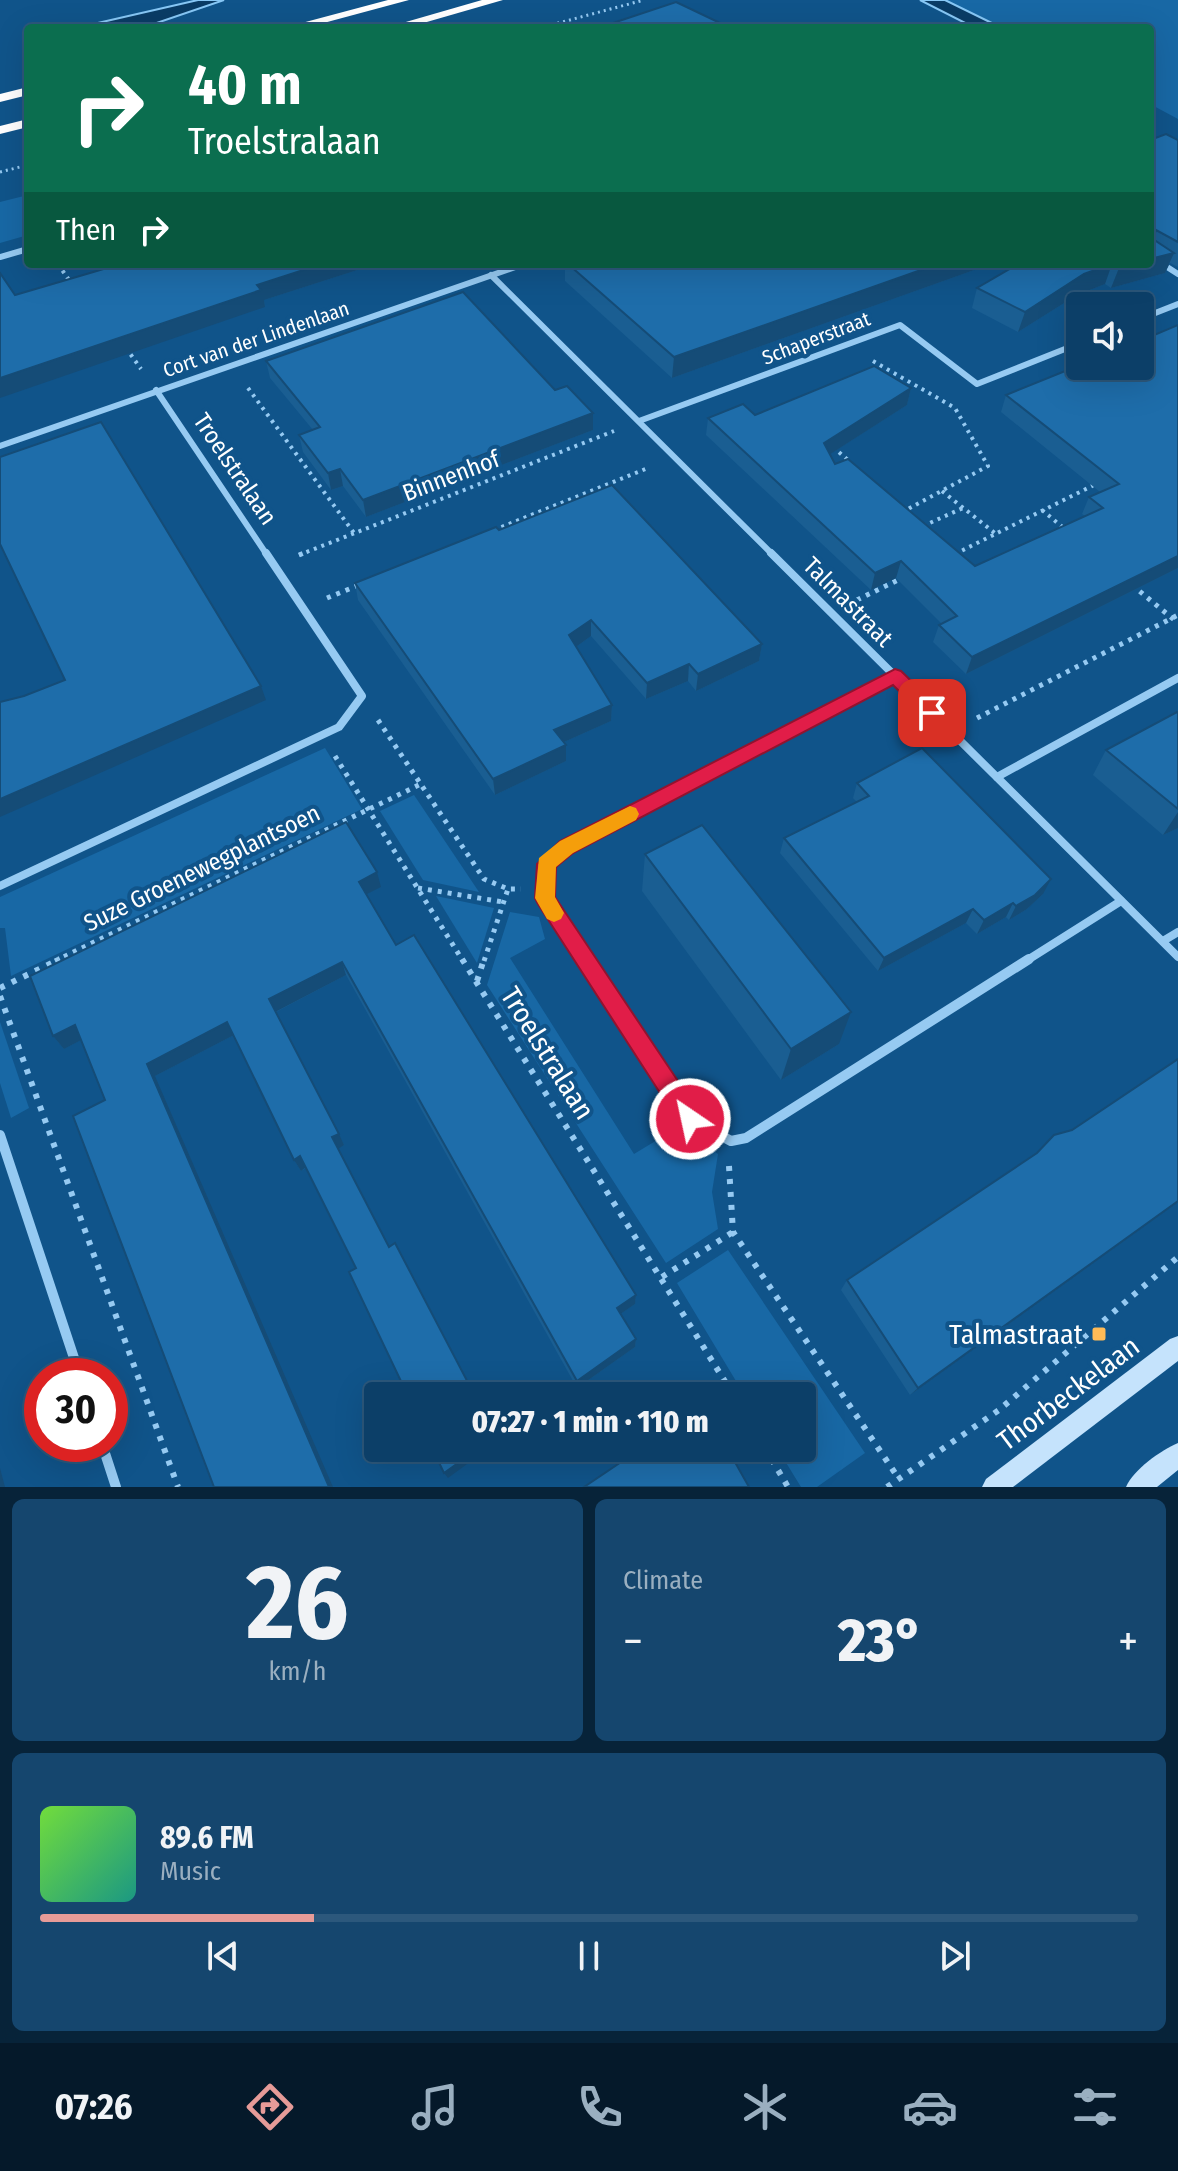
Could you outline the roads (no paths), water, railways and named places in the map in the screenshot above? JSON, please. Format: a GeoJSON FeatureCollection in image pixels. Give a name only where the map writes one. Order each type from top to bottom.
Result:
{"type":"FeatureCollection","features":[{"type":"Feature","properties":{"kind":"highway"},"geometry":{"type":"LineString","coordinates":[[305,24],[403,0]]}},
{"type":"Feature","properties":{"kind":"highway"},"geometry":{"type":"LineString","coordinates":[[406,24],[497,0]]}},
{"type":"Feature","properties":{"kind":"highway"},"geometry":{"type":"LineString","coordinates":[[0,98],[24,92]]}},
{"type":"Feature","properties":{"kind":"highway"},"geometry":{"type":"LineString","coordinates":[[0,130],[24,124]]}},
{"type":"Feature","properties":{"kind":"street"},"geometry":{"type":"LineString","coordinates":[[0,257],[24,250]]}},
{"type":"Feature","properties":{"kind":"street"},"geometry":{"type":"LineString","coordinates":[[1154,259],[1178,274]]}},
{"type":"Feature","properties":{"kind":"street","name":"Cort van der Lindenlaan"},"geometry":{"type":"LineString","coordinates":[[0,446],[512,268]]}},
{"type":"Feature","properties":{"kind":"street","name":"Talmastraat"},"geometry":{"type":"LineString","coordinates":[[491,275],[1178,957]]}},
{"type":"Feature","properties":{"kind":"street"},"geometry":{"type":"LineString","coordinates":[[1154,313],[1178,304]]}},
{"type":"Feature","properties":{"kind":"street","name":"Schaperstraat"},"geometry":{"type":"LineString","coordinates":[[639,421],[900,325],[977,384],[1066,349]]}},
{"type":"Feature","properties":{"kind":"street","name":"Troelstralaan"},"geometry":{"type":"LineString","coordinates":[[0,886],[339,727],[362,696],[156,390]]}},
{"type":"Feature","properties":{"kind":"street"},"geometry":{"type":"LineString","coordinates":[[895,676],[566,847],[546,864],[545,898],[588,968],[690,1119],[731,1141],[746,1138],[1121,901]]}},
{"type":"Feature","properties":{"kind":"street"},"geometry":{"type":"LineString","coordinates":[[997,777],[1178,678]]}},
{"type":"Feature","properties":{"kind":"street"},"geometry":{"type":"LineString","coordinates":[[1163,941],[1178,932]]}},
{"type":"Feature","properties":{"kind":"street"},"geometry":{"type":"LineString","coordinates":[[0,1135],[74,1358]]}},
{"type":"Feature","properties":{"kind":"street","name":"Thorbeckelaan"},"geometry":{"type":"LineString","coordinates":[[994,1487],[1178,1347]]}},
{"type":"Feature","properties":{"kind":"street"},"geometry":{"type":"LineString","coordinates":[[1138,1487],[1178,1455]]}},
{"type":"Feature","properties":{"kind":"street"},"geometry":{"type":"LineString","coordinates":[[108,1462],[116,1487]]}},
{"type":"Feature","properties":{"kind":"place","name":"Talmastraat"},"geometry":{"type":"Point","coordinates":[1099,1334]}}]}
